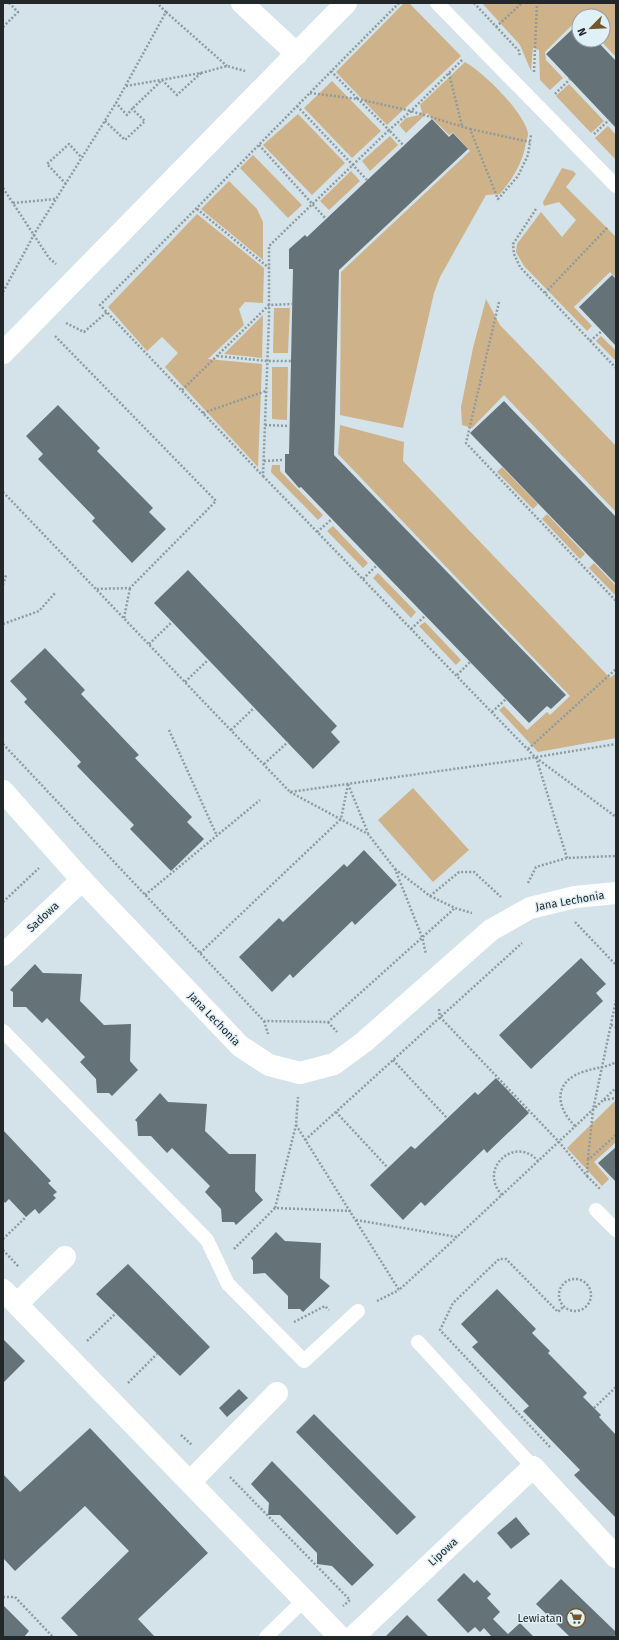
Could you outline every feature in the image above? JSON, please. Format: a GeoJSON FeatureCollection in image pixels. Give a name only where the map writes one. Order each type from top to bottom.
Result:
{"type":"FeatureCollection","features":[{"type":"Feature","properties":{"kind":"street"},"geometry":{"type":"LineString","coordinates":[[242,3],[297,54]]}},
{"type":"Feature","properties":{"kind":"street"},"geometry":{"type":"LineString","coordinates":[[3,353],[346,3]]}},
{"type":"Feature","properties":{"kind":"street","name":"Jana Lechonia"},"geometry":{"type":"LineString","coordinates":[[3,791],[82,880],[240,1046],[269,1065],[300,1073],[334,1064],[364,1042],[491,930],[530,908],[575,897],[616,893]]}},
{"type":"Feature","properties":{"kind":"street","name":"Sadowa"},"geometry":{"type":"LineString","coordinates":[[3,954],[82,880]]}},
{"type":"Feature","properties":{"kind":"street"},"geometry":{"type":"LineString","coordinates":[[65,1257],[36,1285],[10,1297],[304,1600],[342,1634]]}},
{"type":"Feature","properties":{"kind":"street"},"geometry":{"type":"LineString","coordinates":[[190,1482],[277,1393]]}},
{"type":"Feature","properties":{"kind":"street"},"geometry":{"type":"LineString","coordinates":[[533,1467],[616,1557]]}},
{"type":"Feature","properties":{"kind":"street","name":"Lipowa"},"geometry":{"type":"LineString","coordinates":[[342,1634],[533,1467]]}},
{"type":"Feature","properties":{"kind":"lane"},"geometry":{"type":"LineString","coordinates":[[437,3],[616,186]]}},
{"type":"Feature","properties":{"kind":"lane"},"geometry":{"type":"LineString","coordinates":[[3,1031],[207,1240],[228,1284],[304,1362],[358,1310]]}},
{"type":"Feature","properties":{"kind":"lane"},"geometry":{"type":"LineString","coordinates":[[596,1210],[616,1230]]}},
{"type":"Feature","properties":{"kind":"lane"},"geometry":{"type":"LineString","coordinates":[[418,1342],[533,1467]]}},
{"type":"Feature","properties":{"kind":"lane"},"geometry":{"type":"LineString","coordinates":[[266,1637],[304,1600]]}},
{"type":"Feature","properties":{"kind":"path"},"geometry":{"type":"LineString","coordinates":[[3,27],[18,12],[9,3]]}},
{"type":"Feature","properties":{"kind":"path"},"geometry":{"type":"LineString","coordinates":[[157,3],[227,66],[258,74],[268,83]]}},
{"type":"Feature","properties":{"kind":"path"},"geometry":{"type":"LineString","coordinates":[[399,3],[310,92],[197,209],[100,305],[317,532],[536,757],[616,817]]}},
{"type":"Feature","properties":{"kind":"path"},"geometry":{"type":"LineString","coordinates":[[496,27],[522,3]]}},
{"type":"Feature","properties":{"kind":"path"},"geometry":{"type":"LineString","coordinates":[[534,74],[536,3]]}},
{"type":"Feature","properties":{"kind":"path"},"geometry":{"type":"LineString","coordinates":[[3,292],[56,199],[126,86],[166,12]]}},
{"type":"Feature","properties":{"kind":"path"},"geometry":{"type":"LineString","coordinates":[[263,476],[269,305],[269,246],[389,130],[411,111],[462,60]]}},
{"type":"Feature","properties":{"kind":"path"},"geometry":{"type":"LineString","coordinates":[[126,86],[201,73],[227,66]]}},
{"type":"Feature","properties":{"kind":"path"},"geometry":{"type":"LineString","coordinates":[[331,72],[404,146]]}},
{"type":"Feature","properties":{"kind":"path"},"geometry":{"type":"LineString","coordinates":[[162,80],[177,96],[201,73]]}},
{"type":"Feature","properties":{"kind":"path"},"geometry":{"type":"LineString","coordinates":[[449,73],[462,126]]}},
{"type":"Feature","properties":{"kind":"path"},"geometry":{"type":"LineString","coordinates":[[550,98],[570,79]]}},
{"type":"Feature","properties":{"kind":"path"},"geometry":{"type":"LineString","coordinates":[[116,103],[127,115],[162,80]]}},
{"type":"Feature","properties":{"kind":"path"},"geometry":{"type":"LineString","coordinates":[[310,92],[358,99],[411,111],[470,129],[530,142]]}},
{"type":"Feature","properties":{"kind":"path"},"geometry":{"type":"LineString","coordinates":[[297,106],[367,180]]}},
{"type":"Feature","properties":{"kind":"path"},"geometry":{"type":"LineString","coordinates":[[105,121],[125,140],[145,121],[132,109]]}},
{"type":"Feature","properties":{"kind":"path"},"geometry":{"type":"LineString","coordinates":[[590,139],[609,120]]}},
{"type":"Feature","properties":{"kind":"path"},"geometry":{"type":"LineString","coordinates":[[470,129],[498,199],[518,176],[528,155],[531,135]]}},
{"type":"Feature","properties":{"kind":"path"},"geometry":{"type":"LineString","coordinates":[[66,184],[47,164],[69,144],[82,158]]}},
{"type":"Feature","properties":{"kind":"path"},"geometry":{"type":"LineString","coordinates":[[259,145],[326,218]]}},
{"type":"Feature","properties":{"kind":"path"},"geometry":{"type":"LineString","coordinates":[[3,188],[49,258],[74,281]]}},
{"type":"Feature","properties":{"kind":"path"},"geometry":{"type":"LineString","coordinates":[[13,203],[56,199]]}},
{"type":"Feature","properties":{"kind":"path"},"geometry":{"type":"LineString","coordinates":[[197,209],[269,268]]}},
{"type":"Feature","properties":{"kind":"path"},"geometry":{"type":"LineString","coordinates":[[536,209],[513,244],[514,254],[520,267],[616,368]]}},
{"type":"Feature","properties":{"kind":"path"},"geometry":{"type":"LineString","coordinates":[[545,293],[608,227]]}},
{"type":"Feature","properties":{"kind":"path"},"geometry":{"type":"LineString","coordinates":[[499,302],[466,443],[616,601]]}},
{"type":"Feature","properties":{"kind":"path"},"geometry":{"type":"LineString","coordinates":[[182,390],[269,305],[292,304]]}},
{"type":"Feature","properties":{"kind":"path"},"geometry":{"type":"LineString","coordinates":[[590,341],[602,331]]}},
{"type":"Feature","properties":{"kind":"path"},"geometry":{"type":"LineString","coordinates":[[55,335],[216,501],[130,588],[124,618]]}},
{"type":"Feature","properties":{"kind":"path"},"geometry":{"type":"LineString","coordinates":[[217,356],[291,361]]}},
{"type":"Feature","properties":{"kind":"path"},"geometry":{"type":"LineString","coordinates":[[203,412],[266,391]]}},
{"type":"Feature","properties":{"kind":"path"},"geometry":{"type":"LineString","coordinates":[[265,425],[290,426]]}},
{"type":"Feature","properties":{"kind":"path"},"geometry":{"type":"LineString","coordinates":[[264,461],[282,460]]}},
{"type":"Feature","properties":{"kind":"path"},"geometry":{"type":"LineString","coordinates":[[3,492],[290,792],[368,834]]}},
{"type":"Feature","properties":{"kind":"path"},"geometry":{"type":"LineString","coordinates":[[317,532],[332,519]]}},
{"type":"Feature","properties":{"kind":"path"},"geometry":{"type":"LineString","coordinates":[[363,579],[377,565]]}},
{"type":"Feature","properties":{"kind":"path"},"geometry":{"type":"LineString","coordinates":[[3,585],[6,575]]}},
{"type":"Feature","properties":{"kind":"path"},"geometry":{"type":"LineString","coordinates":[[96,589],[130,588]]}},
{"type":"Feature","properties":{"kind":"path"},"geometry":{"type":"LineString","coordinates":[[3,624],[39,611],[56,592]]}},
{"type":"Feature","properties":{"kind":"path"},"geometry":{"type":"LineString","coordinates":[[411,629],[425,616]]}},
{"type":"Feature","properties":{"kind":"path"},"geometry":{"type":"LineString","coordinates":[[149,644],[172,622]]}},
{"type":"Feature","properties":{"kind":"path"},"geometry":{"type":"LineString","coordinates":[[185,682],[208,660]]}},
{"type":"Feature","properties":{"kind":"path"},"geometry":{"type":"LineString","coordinates":[[456,675],[470,662]]}},
{"type":"Feature","properties":{"kind":"path"},"geometry":{"type":"LineString","coordinates":[[528,749],[616,669]]}},
{"type":"Feature","properties":{"kind":"path"},"geometry":{"type":"LineString","coordinates":[[492,712],[506,700]]}},
{"type":"Feature","properties":{"kind":"path"},"geometry":{"type":"LineString","coordinates":[[231,730],[254,708]]}},
{"type":"Feature","properties":{"kind":"path"},"geometry":{"type":"LineString","coordinates":[[168,730],[217,836]]}},
{"type":"Feature","properties":{"kind":"path"},"geometry":{"type":"LineString","coordinates":[[264,764],[288,742]]}},
{"type":"Feature","properties":{"kind":"path"},"geometry":{"type":"LineString","coordinates":[[3,744],[264,1021],[328,1022],[455,908],[430,896],[395,869],[368,834],[348,784]]}},
{"type":"Feature","properties":{"kind":"path"},"geometry":{"type":"LineString","coordinates":[[290,792],[536,757],[616,744]]}},
{"type":"Feature","properties":{"kind":"path"},"geometry":{"type":"LineString","coordinates":[[536,757],[567,858]]}},
{"type":"Feature","properties":{"kind":"path"},"geometry":{"type":"LineString","coordinates":[[200,953],[341,819],[348,784]]}},
{"type":"Feature","properties":{"kind":"path"},"geometry":{"type":"LineString","coordinates":[[145,895],[260,800]]}},
{"type":"Feature","properties":{"kind":"path"},"geometry":{"type":"LineString","coordinates":[[3,902],[41,865]]}},
{"type":"Feature","properties":{"kind":"path"},"geometry":{"type":"LineString","coordinates":[[395,869],[422,937],[440,1017],[559,1142],[588,1176],[592,1110],[616,1000]]}},
{"type":"Feature","properties":{"kind":"path"},"geometry":{"type":"LineString","coordinates":[[430,896],[459,872],[474,872],[503,899]]}},
{"type":"Feature","properties":{"kind":"path"},"geometry":{"type":"LineString","coordinates":[[574,920],[616,966]]}},
{"type":"Feature","properties":{"kind":"path"},"geometry":{"type":"LineString","coordinates":[[305,1140],[526,940]]}},
{"type":"Feature","properties":{"kind":"path"},"geometry":{"type":"LineString","coordinates":[[611,1025],[616,1027]]}},
{"type":"Feature","properties":{"kind":"path"},"geometry":{"type":"LineString","coordinates":[[393,1060],[447,1118]]}},
{"type":"Feature","properties":{"kind":"path"},"geometry":{"type":"LineString","coordinates":[[575,1126],[564,1112],[560,1104],[561,1092],[566,1082],[585,1071],[609,1066],[616,1062]]}},
{"type":"Feature","properties":{"kind":"path"},"geometry":{"type":"LineString","coordinates":[[232,1251],[275,1208],[296,1125],[300,1073]]}},
{"type":"Feature","properties":{"kind":"path"},"geometry":{"type":"LineString","coordinates":[[358,1310],[399,1290],[616,1088]]}},
{"type":"Feature","properties":{"kind":"path"},"geometry":{"type":"LineString","coordinates":[[604,1100],[616,1098]]}},
{"type":"Feature","properties":{"kind":"path"},"geometry":{"type":"LineString","coordinates":[[336,1112],[388,1168]]}},
{"type":"Feature","properties":{"kind":"path"},"geometry":{"type":"LineString","coordinates":[[296,1125],[399,1290]]}},
{"type":"Feature","properties":{"kind":"path"},"geometry":{"type":"LineString","coordinates":[[588,1160],[616,1135]]}},
{"type":"Feature","properties":{"kind":"path"},"geometry":{"type":"LineString","coordinates":[[502,1195],[497,1190],[493,1175],[495,1168],[504,1156],[511,1152],[519,1151],[535,1157],[538,1161]]}},
{"type":"Feature","properties":{"kind":"path"},"geometry":{"type":"LineString","coordinates":[[275,1208],[351,1211]]}},
{"type":"Feature","properties":{"kind":"path"},"geometry":{"type":"LineString","coordinates":[[3,1239],[26,1217]]}},
{"type":"Feature","properties":{"kind":"path"},"geometry":{"type":"LineString","coordinates":[[356,1220],[457,1237]]}},
{"type":"Feature","properties":{"kind":"path"},"geometry":{"type":"LineString","coordinates":[[3,1250],[36,1285]]}},
{"type":"Feature","properties":{"kind":"path"},"geometry":{"type":"LineString","coordinates":[[552,1449],[440,1330],[453,1302],[499,1259],[506,1259],[558,1312],[564,1306]]}},
{"type":"Feature","properties":{"kind":"path"},"geometry":{"type":"LineString","coordinates":[[577,1279],[584,1282],[589,1287],[591,1294],[590,1301],[586,1307],[573,1311],[564,1306],[559,1296],[560,1289],[564,1283],[577,1279]]}},
{"type":"Feature","properties":{"kind":"path"},"geometry":{"type":"LineString","coordinates":[[87,1341],[116,1313]]}},
{"type":"Feature","properties":{"kind":"path"},"geometry":{"type":"LineString","coordinates":[[82,1336],[92,1346]]}},
{"type":"Feature","properties":{"kind":"path"},"geometry":{"type":"LineString","coordinates":[[128,1383],[158,1354]]}},
{"type":"Feature","properties":{"kind":"path"},"geometry":{"type":"LineString","coordinates":[[123,1377],[133,1388]]}},
{"type":"Feature","properties":{"kind":"path"},"geometry":{"type":"LineString","coordinates":[[594,1408],[616,1387]]}},
{"type":"Feature","properties":{"kind":"path"},"geometry":{"type":"LineString","coordinates":[[180,1434],[222,1476],[228,1474],[350,1600],[342,1607],[342,1634]]}},
{"type":"Feature","properties":{"kind":"path"},"geometry":{"type":"LineString","coordinates":[[3,1597],[15,1597],[53,1637]]}},
{"type":"Feature","properties":{"kind":"shaded area"},"geometry":{"type":"Polygon","coordinates":[[[404,3],[409,3],[461,56],[387,125],[336,72],[404,3]]]}},
{"type":"Feature","properties":{"kind":"shaded area"},"geometry":{"type":"Polygon","coordinates":[[[482,3],[616,3],[616,57],[608,48],[611,48],[611,8],[571,8],[571,26],[545,52],[546,60],[563,78],[550,90],[540,80],[539,50],[533,48],[531,71],[520,45],[482,3]]]}},
{"type":"Feature","properties":{"kind":"shaded area"},"geometry":{"type":"Polygon","coordinates":[[[465,62],[473,67],[502,93],[525,124],[528,133],[520,163],[500,194],[486,195],[440,277],[434,293],[403,428],[340,415],[341,272],[470,151],[453,132],[449,135],[427,113],[406,133],[399,125],[406,118],[419,115],[422,112],[420,105],[465,62]]]}},
{"type":"Feature","properties":{"kind":"shaded area"},"geometry":{"type":"Polygon","coordinates":[[[332,81],[381,131],[352,158],[304,108],[332,81]]]}},
{"type":"Feature","properties":{"kind":"shaded area"},"geometry":{"type":"Polygon","coordinates":[[[569,84],[604,121],[591,133],[556,96],[569,84]]]}},
{"type":"Feature","properties":{"kind":"shaded area"},"geometry":{"type":"Polygon","coordinates":[[[298,114],[345,163],[312,195],[263,145],[298,114]]]}},
{"type":"Feature","properties":{"kind":"shaded area"},"geometry":{"type":"Polygon","coordinates":[[[608,126],[616,135],[616,160],[595,138],[608,126]]]}},
{"type":"Feature","properties":{"kind":"shaded area"},"geometry":{"type":"Polygon","coordinates":[[[390,136],[398,145],[370,171],[362,161],[390,136]]]}},
{"type":"Feature","properties":{"kind":"shaded area"},"geometry":{"type":"Polygon","coordinates":[[[253,155],[302,205],[288,218],[240,168],[253,155]]]}},
{"type":"Feature","properties":{"kind":"shaded area"},"geometry":{"type":"Polygon","coordinates":[[[562,168],[573,171],[576,174],[566,187],[616,237],[616,278],[610,272],[574,307],[592,326],[587,331],[524,266],[516,252],[517,244],[541,212],[562,237],[576,220],[559,202],[544,206],[543,202],[562,168]]]}},
{"type":"Feature","properties":{"kind":"shaded area"},"geometry":{"type":"Polygon","coordinates":[[[351,171],[360,181],[329,210],[320,201],[351,171]]]}},
{"type":"Feature","properties":{"kind":"shaded area"},"geometry":{"type":"Polygon","coordinates":[[[229,181],[257,209],[263,222],[263,260],[201,209],[229,181]]]}},
{"type":"Feature","properties":{"kind":"shaded area"},"geometry":{"type":"Polygon","coordinates":[[[197,214],[264,268],[263,303],[245,302],[239,309],[244,325],[208,359],[262,364],[258,467],[165,367],[178,353],[162,337],[147,351],[108,307],[197,214]]]}},
{"type":"Feature","properties":{"kind":"shaded area"},"geometry":{"type":"Polygon","coordinates":[[[486,299],[500,325],[616,446],[616,512],[504,395],[472,428],[462,425],[461,407],[473,348],[486,299]]]}},
{"type":"Feature","properties":{"kind":"shaded area"},"geometry":{"type":"Polygon","coordinates":[[[274,308],[290,308],[288,353],[273,353],[274,308]]]}},
{"type":"Feature","properties":{"kind":"shaded area"},"geometry":{"type":"Polygon","coordinates":[[[263,315],[262,358],[224,354],[263,315]]]}},
{"type":"Feature","properties":{"kind":"shaded area"},"geometry":{"type":"Polygon","coordinates":[[[601,336],[616,351],[616,361],[596,341],[601,336]]]}},
{"type":"Feature","properties":{"kind":"shaded area"},"geometry":{"type":"Polygon","coordinates":[[[272,367],[288,367],[287,420],[272,419],[272,367]]]}},
{"type":"Feature","properties":{"kind":"shaded area"},"geometry":{"type":"Polygon","coordinates":[[[340,425],[404,442],[403,461],[610,678],[616,673],[616,738],[538,752],[499,710],[504,706],[527,730],[547,712],[550,715],[570,696],[338,454],[340,425]]]}},
{"type":"Feature","properties":{"kind":"shaded area"},"geometry":{"type":"Polygon","coordinates":[[[272,465],[280,465],[280,471],[323,515],[318,520],[271,472],[272,465]]]}},
{"type":"Feature","properties":{"kind":"shaded area"},"geometry":{"type":"Polygon","coordinates":[[[502,467],[538,504],[533,509],[497,472],[502,467]]]}},
{"type":"Feature","properties":{"kind":"shaded area"},"geometry":{"type":"Polygon","coordinates":[[[547,514],[585,554],[580,559],[542,519],[547,514]]]}},
{"type":"Feature","properties":{"kind":"shaded area"},"geometry":{"type":"Polygon","coordinates":[[[333,526],[368,563],[363,568],[327,531],[333,526]]]}},
{"type":"Feature","properties":{"kind":"shaded area"},"geometry":{"type":"Polygon","coordinates":[[[594,563],[616,586],[616,596],[589,568],[594,563]]]}},
{"type":"Feature","properties":{"kind":"shaded area"},"geometry":{"type":"Polygon","coordinates":[[[378,573],[416,612],[411,618],[373,578],[378,573]]]}},
{"type":"Feature","properties":{"kind":"shaded area"},"geometry":{"type":"Polygon","coordinates":[[[425,622],[461,660],[456,665],[419,626],[425,622]]]}},
{"type":"Feature","properties":{"kind":"shaded area"},"geometry":{"type":"Polygon","coordinates":[[[413,788],[469,850],[433,882],[378,820],[413,788]]]}},
{"type":"Feature","properties":{"kind":"shaded area"},"geometry":{"type":"Polygon","coordinates":[[[616,1100],[616,1142],[594,1162],[609,1179],[602,1186],[567,1148],[616,1100]]]}},
{"type":"Feature","properties":{"kind":"building"},"geometry":{"type":"Polygon","coordinates":[[[571,31],[571,48],[604,48],[616,61],[616,128],[546,54],[571,31]]]}},
{"type":"Feature","properties":{"kind":"building"},"geometry":{"type":"Polygon","coordinates":[[[432,119],[449,137],[453,133],[468,149],[339,270],[334,455],[566,695],[551,709],[547,706],[529,723],[285,472],[285,454],[289,454],[293,269],[289,269],[289,249],[305,235],[307,237],[432,119]]]}},
{"type":"Feature","properties":{"kind":"building"},"geometry":{"type":"Polygon","coordinates":[[[612,275],[616,279],[616,346],[579,307],[612,275]]]}},
{"type":"Feature","properties":{"kind":"building"},"geometry":{"type":"Polygon","coordinates":[[[504,401],[616,517],[616,584],[470,433],[504,401]]]}},
{"type":"Feature","properties":{"kind":"building"},"geometry":{"type":"Polygon","coordinates":[[[58,405],[100,448],[97,451],[153,508],[149,512],[166,529],[132,563],[92,521],[95,518],[38,459],[43,454],[26,436],[58,405]]]}},
{"type":"Feature","properties":{"kind":"building"},"geometry":{"type":"Polygon","coordinates":[[[188,570],[337,726],[331,732],[340,742],[313,769],[154,603],[188,570]]]}},
{"type":"Feature","properties":{"kind":"building"},"geometry":{"type":"Polygon","coordinates":[[[45,648],[85,690],[81,694],[139,755],[135,758],[192,817],[187,822],[204,839],[171,871],[130,829],[134,825],[77,766],[81,762],[24,702],[27,699],[10,681],[45,648]]]}},
{"type":"Feature","properties":{"kind":"building"},"geometry":{"type":"Polygon","coordinates":[[[364,850],[397,885],[355,925],[352,921],[293,978],[290,974],[272,992],[239,957],[279,918],[283,922],[344,864],[347,867],[364,850]]]}},
{"type":"Feature","properties":{"kind":"building"},"geometry":{"type":"Polygon","coordinates":[[[581,958],[606,984],[596,993],[603,1001],[531,1069],[499,1035],[581,958]]]}},
{"type":"Feature","properties":{"kind":"building"},"geometry":{"type":"Polygon","coordinates":[[[35,964],[43,973],[82,974],[80,1001],[104,1025],[131,1024],[130,1061],[138,1070],[112,1096],[109,1093],[97,1093],[96,1079],[80,1062],[85,1057],[47,1018],[42,1023],[26,1007],[13,1007],[13,992],[10,990],[35,964]]]}},
{"type":"Feature","properties":{"kind":"building"},"geometry":{"type":"Polygon","coordinates":[[[496,1078],[529,1113],[487,1153],[484,1149],[425,1206],[421,1202],[403,1220],[370,1185],[411,1146],[415,1149],[475,1092],[478,1095],[496,1078]]]}},
{"type":"Feature","properties":{"kind":"building"},"geometry":{"type":"Polygon","coordinates":[[[160,1093],[168,1102],[207,1104],[205,1131],[229,1154],[256,1154],[255,1191],[263,1200],[236,1225],[234,1222],[222,1222],[221,1209],[205,1192],[210,1186],[172,1148],[167,1153],[151,1136],[138,1136],[137,1122],[135,1120],[160,1093]]]}},
{"type":"Feature","properties":{"kind":"building"},"geometry":{"type":"Polygon","coordinates":[[[3,1130],[51,1181],[48,1183],[57,1192],[53,1195],[56,1198],[39,1214],[35,1209],[26,1217],[9,1199],[5,1203],[3,1200],[3,1130]]]}},
{"type":"Feature","properties":{"kind":"building"},"geometry":{"type":"Polygon","coordinates":[[[616,1147],[616,1182],[598,1163],[616,1147]]]}},
{"type":"Feature","properties":{"kind":"building"},"geometry":{"type":"Polygon","coordinates":[[[276,1232],[285,1241],[321,1243],[320,1278],[330,1286],[303,1312],[300,1309],[288,1309],[288,1296],[265,1273],[253,1274],[253,1261],[251,1258],[276,1232]]]}},
{"type":"Feature","properties":{"kind":"building"},"geometry":{"type":"Polygon","coordinates":[[[128,1264],[210,1347],[180,1376],[96,1294],[128,1264]]]}},
{"type":"Feature","properties":{"kind":"building"},"geometry":{"type":"Polygon","coordinates":[[[497,1289],[536,1329],[532,1333],[550,1351],[548,1353],[587,1393],[583,1397],[601,1415],[599,1417],[616,1435],[616,1518],[574,1475],[580,1470],[523,1411],[529,1406],[472,1347],[478,1342],[461,1324],[497,1289]]]}},
{"type":"Feature","properties":{"kind":"building"},"geometry":{"type":"Polygon","coordinates":[[[3,1339],[25,1361],[3,1383],[3,1339]]]}},
{"type":"Feature","properties":{"kind":"building"},"geometry":{"type":"Polygon","coordinates":[[[239,1389],[248,1398],[227,1417],[219,1408],[239,1389]]]}},
{"type":"Feature","properties":{"kind":"building"},"geometry":{"type":"Polygon","coordinates":[[[314,1414],[416,1517],[397,1535],[296,1432],[314,1414]]]}},
{"type":"Feature","properties":{"kind":"building"},"geometry":{"type":"Polygon","coordinates":[[[90,1428],[208,1553],[138,1619],[155,1637],[79,1637],[61,1618],[129,1551],[85,1506],[15,1571],[3,1558],[3,1474],[20,1492],[90,1428]]]}},
{"type":"Feature","properties":{"kind":"building"},"geometry":{"type":"Polygon","coordinates":[[[272,1461],[374,1565],[352,1586],[332,1566],[317,1564],[317,1553],[280,1515],[268,1515],[269,1503],[251,1484],[272,1461]]]}},
{"type":"Feature","properties":{"kind":"building"},"geometry":{"type":"Polygon","coordinates":[[[516,1517],[530,1534],[511,1549],[497,1533],[516,1517]]]}},
{"type":"Feature","properties":{"kind":"building"},"geometry":{"type":"Polygon","coordinates":[[[464,1573],[474,1583],[477,1580],[491,1594],[487,1598],[500,1612],[493,1619],[508,1634],[520,1623],[534,1637],[492,1637],[484,1628],[480,1632],[475,1627],[468,1633],[437,1600],[464,1573]]]}},
{"type":"Feature","properties":{"kind":"building","name":"Lewiatan"},"geometry":{"type":"Polygon","coordinates":[[[561,1579],[616,1632],[614,1637],[570,1637],[536,1604],[561,1579]]]}},
{"type":"Feature","properties":{"kind":"building"},"geometry":{"type":"Polygon","coordinates":[[[3,1605],[29,1631],[24,1637],[3,1637],[3,1605]]]}},
{"type":"Feature","properties":{"kind":"building"},"geometry":{"type":"Polygon","coordinates":[[[407,1615],[429,1637],[385,1637],[407,1615]]]}},
{"type":"Feature","properties":{"kind":"place","name":"Lewiatan"},"geometry":{"type":"Point","coordinates":[576,1618]}}]}
